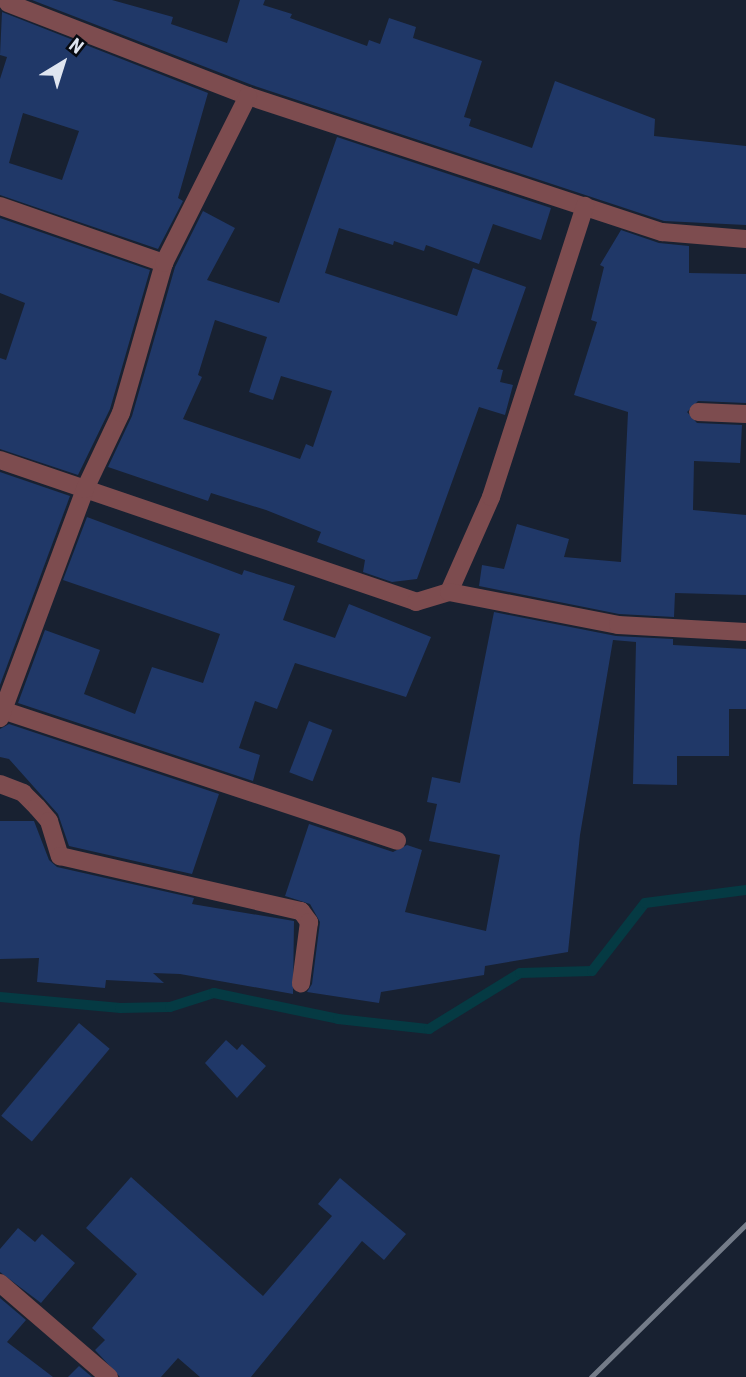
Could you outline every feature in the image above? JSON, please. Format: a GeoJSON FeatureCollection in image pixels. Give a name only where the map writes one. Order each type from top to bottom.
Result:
{"type":"FeatureCollection","features":[{"type":"Feature","properties":{"kind":"street"},"geometry":{"type":"LineString","coordinates":[[8,3],[247,96],[662,232],[746,239]]}},
{"type":"Feature","properties":{"kind":"street"},"geometry":{"type":"LineString","coordinates":[[247,96],[164,264],[121,413],[85,489],[1,714],[397,841]]}},
{"type":"Feature","properties":{"kind":"street"},"geometry":{"type":"LineString","coordinates":[[0,206],[164,264]]}},
{"type":"Feature","properties":{"kind":"street"},"geometry":{"type":"LineString","coordinates":[[449,592],[491,497],[585,206]]}},
{"type":"Feature","properties":{"kind":"street"},"geometry":{"type":"LineString","coordinates":[[698,412],[746,414]]}},
{"type":"Feature","properties":{"kind":"street"},"geometry":{"type":"LineString","coordinates":[[0,460],[416,602],[449,592],[618,625],[746,632]]}},
{"type":"Feature","properties":{"kind":"street"},"geometry":{"type":"LineString","coordinates":[[0,784],[23,793],[37,807],[48,821],[60,856],[301,911],[309,922],[301,983]]}},
{"type":"Feature","properties":{"kind":"street"},"geometry":{"type":"LineString","coordinates":[[0,1283],[109,1377]]}},
{"type":"Feature","properties":{"kind":"building"},"geometry":{"type":"Polygon","coordinates":[[[32,0],[112,0],[173,17],[171,24],[227,43],[240,0],[265,0],[263,5],[292,14],[290,18],[367,46],[369,40],[380,44],[389,18],[416,27],[413,38],[482,61],[464,117],[471,119],[469,126],[532,148],[555,81],[655,119],[654,136],[746,146],[746,225],[664,221],[252,85],[32,0]]]}},
{"type":"Feature","properties":{"kind":"building"},"geometry":{"type":"Polygon","coordinates":[[[2,12],[208,93],[178,198],[183,201],[158,249],[0,195],[0,79],[7,57],[0,55],[2,12]],[[23,113],[9,163],[62,180],[79,131],[23,113]]]}},
{"type":"Feature","properties":{"kind":"building"},"geometry":{"type":"Polygon","coordinates":[[[337,137],[551,208],[541,240],[493,224],[479,264],[426,245],[424,251],[394,241],[393,245],[339,228],[325,273],[457,316],[473,268],[526,287],[497,369],[503,370],[500,382],[513,385],[505,415],[479,407],[417,579],[392,582],[363,572],[365,560],[317,542],[321,532],[266,510],[211,493],[208,501],[108,467],[132,416],[175,267],[203,211],[235,228],[207,280],[279,303],[337,137]],[[215,320],[198,375],[202,377],[183,419],[300,459],[306,444],[313,447],[332,391],[281,376],[273,400],[249,392],[267,337],[215,320]]]}},
{"type":"Feature","properties":{"kind":"building"},"geometry":{"type":"Polygon","coordinates":[[[0,218],[150,270],[110,409],[78,475],[0,449],[0,358],[6,360],[25,303],[0,293],[0,218]]]}},
{"type":"Feature","properties":{"kind":"building"},"geometry":{"type":"Polygon","coordinates":[[[621,230],[659,243],[689,246],[689,273],[746,274],[746,403],[698,401],[687,412],[697,423],[742,425],[740,463],[694,461],[693,510],[746,515],[746,595],[675,593],[674,617],[619,614],[479,586],[482,565],[504,569],[517,524],[569,539],[564,557],[621,562],[628,412],[574,395],[597,322],[591,320],[604,267],[600,265],[621,230]]]}},
{"type":"Feature","properties":{"kind":"building"},"geometry":{"type":"Polygon","coordinates":[[[0,472],[70,496],[0,685],[0,472]]]}},
{"type":"Feature","properties":{"kind":"building"},"geometry":{"type":"Polygon","coordinates":[[[87,517],[242,575],[244,570],[295,586],[283,620],[335,638],[349,604],[431,637],[406,697],[295,663],[277,709],[255,701],[239,748],[260,755],[253,781],[18,703],[45,630],[100,650],[84,694],[135,714],[152,667],[203,683],[220,634],[63,580],[87,517]]]}},
{"type":"Feature","properties":{"kind":"building"},"geometry":{"type":"Polygon","coordinates":[[[494,612],[616,636],[673,639],[673,645],[746,649],[746,709],[729,709],[729,756],[677,756],[677,785],[633,784],[636,642],[613,640],[580,835],[568,952],[485,966],[484,975],[381,992],[379,1003],[307,992],[312,984],[320,922],[310,904],[285,896],[309,824],[393,852],[407,845],[422,850],[405,912],[486,931],[500,855],[429,841],[437,804],[427,802],[432,777],[460,783],[494,612]]]}},
{"type":"Feature","properties":{"kind":"building"},"geometry":{"type":"Polygon","coordinates":[[[309,721],[332,730],[313,781],[289,772],[309,721]]]}},
{"type":"Feature","properties":{"kind":"building"},"geometry":{"type":"Polygon","coordinates":[[[9,724],[219,794],[192,874],[69,846],[58,814],[9,759],[0,757],[0,729],[9,724]]]}},
{"type":"Feature","properties":{"kind":"building"},"geometry":{"type":"Polygon","coordinates":[[[0,821],[34,821],[49,860],[57,867],[194,898],[192,904],[294,921],[293,994],[180,974],[153,973],[164,983],[106,980],[105,988],[37,982],[39,958],[0,959],[0,821]]]}},
{"type":"Feature","properties":{"kind":"building"},"geometry":{"type":"Polygon","coordinates":[[[79,1023],[110,1049],[32,1141],[1,1116],[79,1023]]]}},
{"type":"Feature","properties":{"kind":"building"},"geometry":{"type":"Polygon","coordinates":[[[226,1040],[237,1050],[242,1044],[266,1066],[237,1098],[205,1063],[226,1040]]]}},
{"type":"Feature","properties":{"kind":"building"},"geometry":{"type":"Polygon","coordinates":[[[131,1177],[263,1296],[332,1216],[318,1204],[340,1178],[406,1234],[384,1260],[362,1241],[251,1377],[200,1377],[178,1358],[161,1377],[120,1377],[95,1350],[105,1340],[92,1328],[137,1274],[86,1228],[131,1177]]]}},
{"type":"Feature","properties":{"kind":"building"},"geometry":{"type":"Polygon","coordinates":[[[18,1228],[35,1242],[42,1234],[75,1263],[41,1303],[0,1272],[0,1249],[18,1228]]]}},
{"type":"Feature","properties":{"kind":"building"},"geometry":{"type":"Polygon","coordinates":[[[0,1298],[26,1320],[7,1342],[53,1377],[0,1377],[0,1298]]]}},
{"type":"Feature","properties":{"kind":"building"},"geometry":{"type":"Polygon","coordinates":[[[79,1366],[92,1377],[68,1377],[79,1366]]]}},
{"type":"Feature","properties":{"kind":"waterway"},"geometry":{"type":"LineString","coordinates":[[0,997],[120,1008],[170,1007],[214,993],[338,1019],[429,1029],[520,973],[592,971],[645,903],[746,890]]}},
{"type":"Feature","properties":{"kind":"railway"},"geometry":{"type":"LineString","coordinates":[[591,1377],[746,1224]]}}]}
